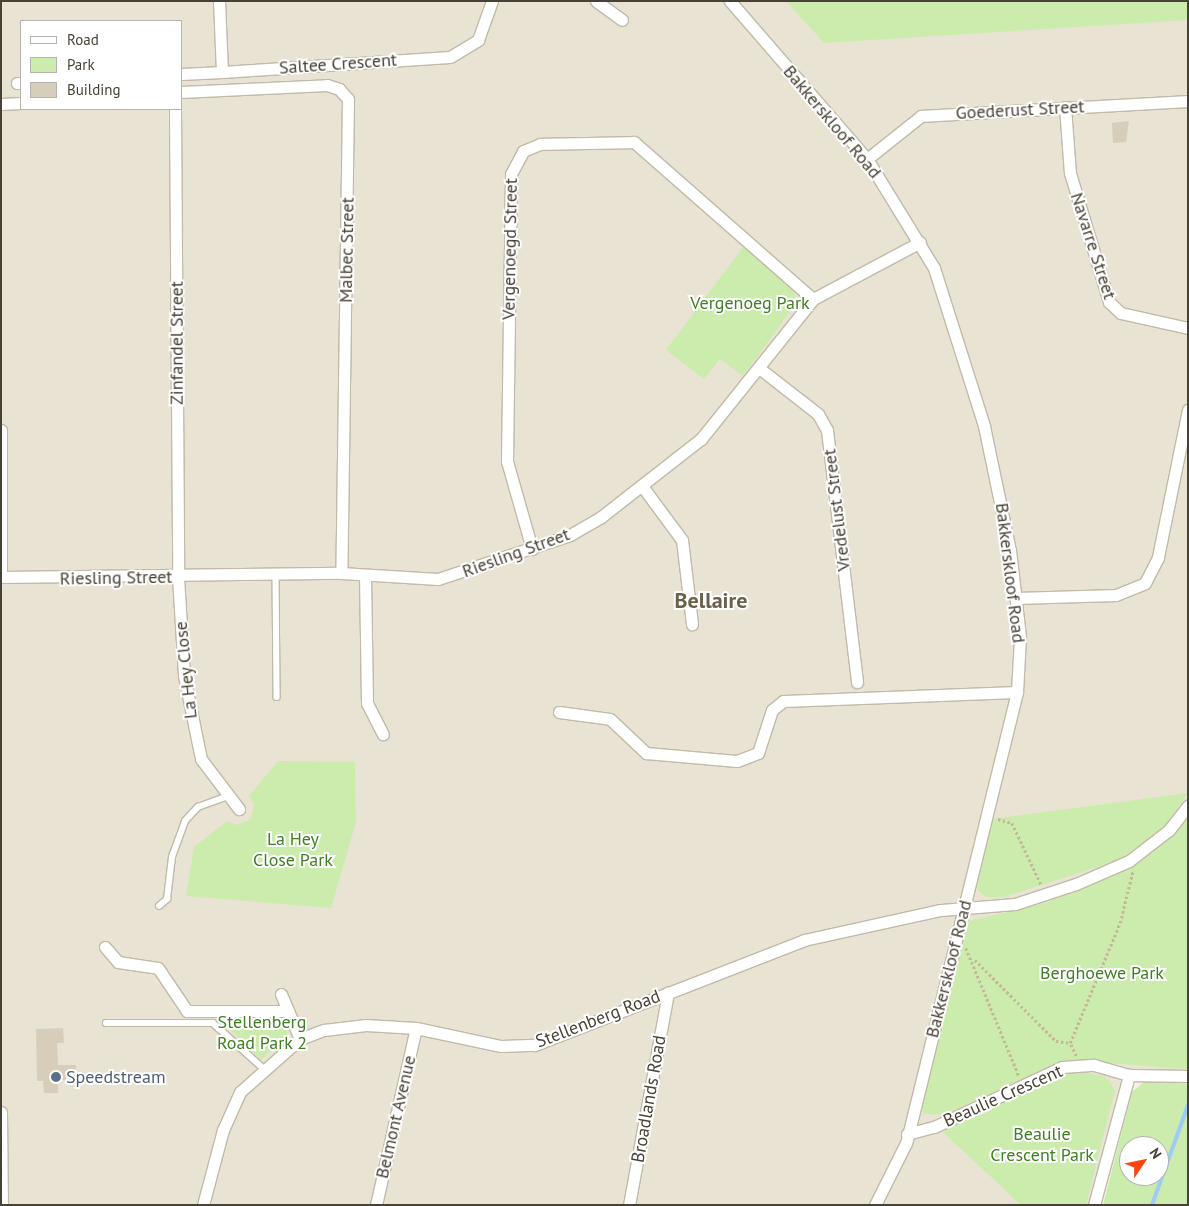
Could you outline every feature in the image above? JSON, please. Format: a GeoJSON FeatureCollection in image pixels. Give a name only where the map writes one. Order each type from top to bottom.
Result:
{"type":"FeatureCollection","features":[{"type":"Feature","properties":{"kind":"street"},"geometry":{"type":"LineString","coordinates":[[219,1],[222,72]]}},
{"type":"Feature","properties":{"kind":"street","name":"Saltee Crescent"},"geometry":{"type":"LineString","coordinates":[[182,74],[450,57],[478,40],[492,1]]}},
{"type":"Feature","properties":{"kind":"street"},"geometry":{"type":"LineString","coordinates":[[596,1],[622,20]]}},
{"type":"Feature","properties":{"kind":"street","name":"Bakkerskloof Road"},"geometry":{"type":"LineString","coordinates":[[730,1],[867,159],[920,242],[934,268],[984,426],[1002,504],[1016,598],[1020,663],[1017,692],[958,937],[907,1134],[875,1205]]}},
{"type":"Feature","properties":{"kind":"street","name":"Malbec Street"},"geometry":{"type":"LineString","coordinates":[[182,92],[327,85],[339,89],[348,99],[340,573]]}},
{"type":"Feature","properties":{"kind":"street","name":"Goederust Street"},"geometry":{"type":"LineString","coordinates":[[867,159],[921,116],[1188,101]]}},
{"type":"Feature","properties":{"kind":"street"},"geometry":{"type":"LineString","coordinates":[[1,104],[20,103]]}},
{"type":"Feature","properties":{"kind":"street","name":"Navarre Street"},"geometry":{"type":"LineString","coordinates":[[1065,107],[1070,173],[1109,302],[1121,313],[1188,328]]}},
{"type":"Feature","properties":{"kind":"street","name":"Zinfandel Street"},"geometry":{"type":"LineString","coordinates":[[175,110],[178,577]]}},
{"type":"Feature","properties":{"kind":"street","name":"Vergenoegd Street"},"geometry":{"type":"LineString","coordinates":[[532,549],[507,461],[510,174],[523,151],[540,144],[634,142],[814,299]]}},
{"type":"Feature","properties":{"kind":"street","name":"Riesling Street"},"geometry":{"type":"LineString","coordinates":[[1,576],[178,577],[340,573],[438,579],[532,549],[584,528],[642,486],[701,439],[814,299],[920,242]]}},
{"type":"Feature","properties":{"kind":"street","name":"Vredelust Street"},"geometry":{"type":"LineString","coordinates":[[759,368],[818,414],[827,430],[857,682]]}},
{"type":"Feature","properties":{"kind":"street"},"geometry":{"type":"LineString","coordinates":[[1016,598],[1116,595],[1145,583],[1158,557],[1188,410]]}},
{"type":"Feature","properties":{"kind":"street"},"geometry":{"type":"LineString","coordinates":[[1,430],[1,576]]}},
{"type":"Feature","properties":{"kind":"street"},"geometry":{"type":"LineString","coordinates":[[642,486],[682,540],[692,624]]}},
{"type":"Feature","properties":{"kind":"street"},"geometry":{"type":"LineString","coordinates":[[365,575],[367,703],[384,734]]}},
{"type":"Feature","properties":{"kind":"street","name":"La Hey Close"},"geometry":{"type":"LineString","coordinates":[[178,577],[192,731],[207,770],[240,809]]}},
{"type":"Feature","properties":{"kind":"street"},"geometry":{"type":"LineString","coordinates":[[559,712],[610,719],[646,753],[738,761],[758,753],[772,710],[784,701],[1017,692]]}},
{"type":"Feature","properties":{"kind":"street","name":"Stellenberg Road"},"geometry":{"type":"LineString","coordinates":[[203,1205],[232,1106],[263,1068],[300,1039],[350,1026],[416,1028],[501,1046],[535,1045],[804,940],[965,908],[1015,904],[1045,894],[1128,861],[1168,830],[1188,806]]}},
{"type":"Feature","properties":{"kind":"street"},"geometry":{"type":"LineString","coordinates":[[105,947],[118,962],[158,968],[187,1011],[288,1011]]}},
{"type":"Feature","properties":{"kind":"street","name":"Broadlands Road"},"geometry":{"type":"LineString","coordinates":[[630,1205],[668,993]]}},
{"type":"Feature","properties":{"kind":"street"},"geometry":{"type":"LineString","coordinates":[[281,994],[300,1039]]}},
{"type":"Feature","properties":{"kind":"street","name":"Belmont Avenue"},"geometry":{"type":"LineString","coordinates":[[376,1205],[416,1028]]}},
{"type":"Feature","properties":{"kind":"street","name":"Beaulie Crescent"},"geometry":{"type":"LineString","coordinates":[[907,1134],[934,1127],[1023,1084],[1080,1064],[1129,1074],[1188,1076]]}},
{"type":"Feature","properties":{"kind":"street"},"geometry":{"type":"LineString","coordinates":[[1094,1205],[1129,1074]]}},
{"type":"Feature","properties":{"kind":"street"},"geometry":{"type":"LineString","coordinates":[[1,1112],[2,1205]]}},
{"type":"Feature","properties":{"kind":"lane"},"geometry":{"type":"LineString","coordinates":[[276,575],[277,697]]}},
{"type":"Feature","properties":{"kind":"lane"},"geometry":{"type":"LineString","coordinates":[[159,906],[167,899],[172,857],[185,821],[198,807],[228,796]]}},
{"type":"Feature","properties":{"kind":"lane"},"geometry":{"type":"LineString","coordinates":[[106,1023],[213,1023],[263,1068]]}},
{"type":"Feature","properties":{"kind":"path"},"geometry":{"type":"LineString","coordinates":[[987,816],[1012,824],[1045,894]]}},
{"type":"Feature","properties":{"kind":"path"},"geometry":{"type":"LineString","coordinates":[[1080,1064],[1070,1042],[1122,914],[1135,874],[1128,861]]}},
{"type":"Feature","properties":{"kind":"path"},"geometry":{"type":"LineString","coordinates":[[958,937],[974,958],[1056,1041],[1070,1042]]}},
{"type":"Feature","properties":{"kind":"path"},"geometry":{"type":"LineString","coordinates":[[974,958],[1023,1084]]}},
{"type":"Feature","properties":{"kind":"shaded area"},"geometry":{"type":"Polygon","coordinates":[[[1,1],[1188,1],[1188,1074],[1129,1073],[1093,1205],[1,1205],[1,1]]]}},
{"type":"Feature","properties":{"kind":"green space"},"geometry":{"type":"Polygon","coordinates":[[[786,1],[1188,1],[1188,20],[824,43],[786,1]]]}},
{"type":"Feature","properties":{"kind":"green space","name":"Vergenoeg Park"},"geometry":{"type":"Polygon","coordinates":[[[744,246],[793,289],[797,302],[743,376],[720,359],[704,379],[666,350],[744,246]]]}},
{"type":"Feature","properties":{"kind":"green space","name":"La Hey Close Park"},"geometry":{"type":"Polygon","coordinates":[[[278,761],[355,762],[356,822],[331,908],[186,896],[194,847],[227,821],[237,825],[251,819],[254,804],[249,796],[278,761]]]}},
{"type":"Feature","properties":{"kind":"green space"},"geometry":{"type":"Polygon","coordinates":[[[1188,793],[1164,827],[1119,860],[1004,897],[985,897],[977,889],[992,819],[1188,793]]]}},
{"type":"Feature","properties":{"kind":"green space","name":"Berghoewe Park"},"geometry":{"type":"Polygon","coordinates":[[[1188,817],[1188,1069],[1064,1060],[944,1115],[924,1114],[920,1101],[969,921],[1045,903],[1108,877],[1159,848],[1188,817]]]}},
{"type":"Feature","properties":{"kind":"green space","name":"Stellenberg Road Park 2"},"geometry":{"type":"Polygon","coordinates":[[[216,1015],[278,1015],[287,1024],[288,1034],[261,1060],[216,1015]]]}},
{"type":"Feature","properties":{"kind":"green space","name":"Beaulie Crescent Park"},"geometry":{"type":"Polygon","coordinates":[[[1079,1071],[1106,1077],[1115,1090],[1086,1205],[1021,1205],[944,1133],[946,1127],[1049,1078],[1079,1071]]]}},
{"type":"Feature","properties":{"kind":"green space"},"geometry":{"type":"Polygon","coordinates":[[[1145,1081],[1188,1083],[1188,1205],[1103,1205],[1119,1143],[1119,1186],[1169,1186],[1169,1136],[1121,1136],[1132,1092],[1145,1081]]]}},
{"type":"Feature","properties":{"kind":"building"},"geometry":{"type":"Polygon","coordinates":[[[1129,121],[1126,142],[1113,143],[1112,123],[1129,121]]]}},
{"type":"Feature","properties":{"kind":"building"},"geometry":{"type":"Polygon","coordinates":[[[63,1028],[64,1043],[57,1043],[58,1065],[76,1065],[76,1080],[58,1080],[58,1093],[44,1093],[43,1081],[37,1081],[36,1029],[63,1028]]]}},
{"type":"Feature","properties":{"kind":"waterway"},"geometry":{"type":"LineString","coordinates":[[1152,1205],[1188,1105]]}},
{"type":"Feature","properties":{"kind":"place","name":"Speedstream"},"geometry":{"type":"Point","coordinates":[56,1077]}},
{"type":"Feature","properties":{"kind":"district","name":"Bellaire"},"geometry":{"type":"Point","coordinates":[711,601]}}]}
